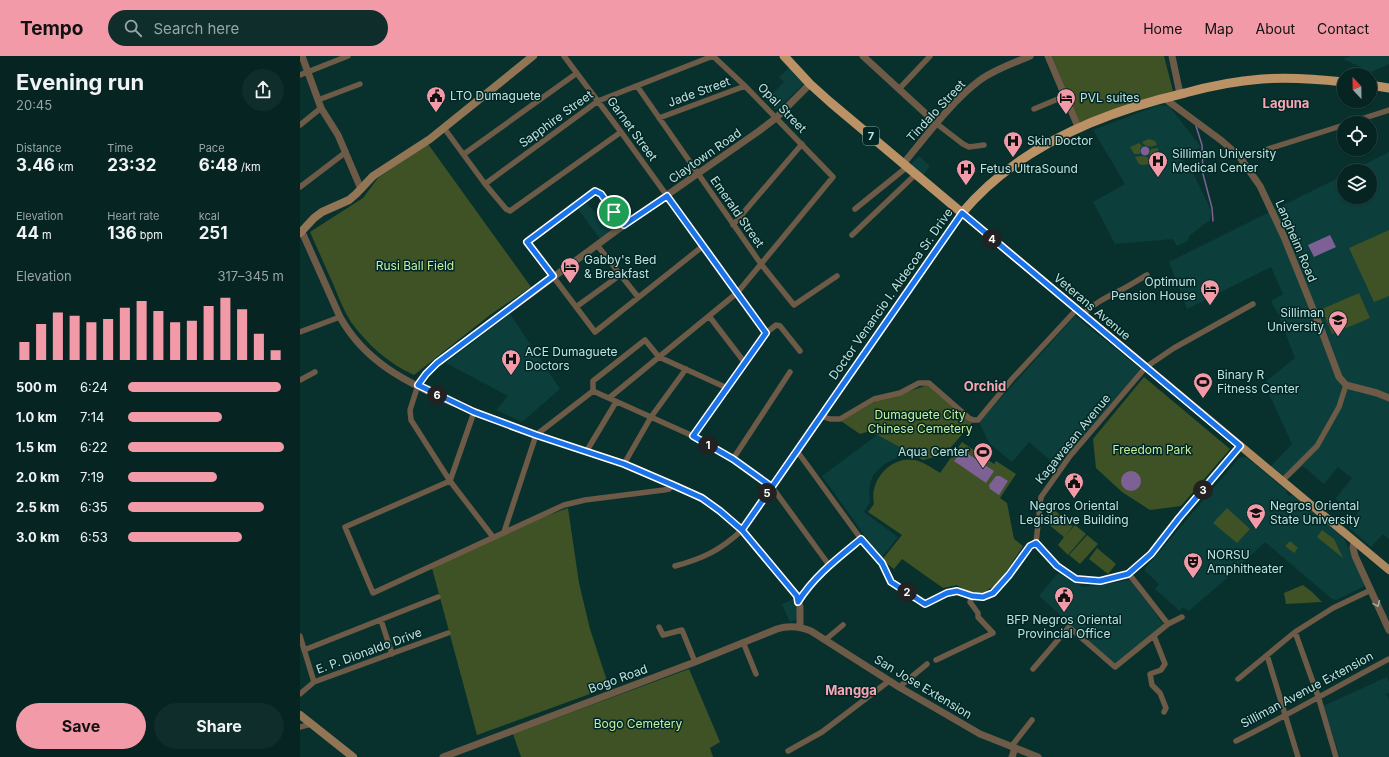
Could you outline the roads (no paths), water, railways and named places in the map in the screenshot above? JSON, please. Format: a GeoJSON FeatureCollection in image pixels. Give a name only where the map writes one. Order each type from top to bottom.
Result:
{"type":"FeatureCollection","features":[{"type":"Feature","properties":{"kind":"highway","name":"Veterans Avenue"},"geometry":{"type":"LineString","coordinates":[[784,56],[810,84],[962,213]]}},
{"type":"Feature","properties":{"kind":"highway","name":"Doctor Venancio I. Aldecoa Sr. Drive"},"geometry":{"type":"LineString","coordinates":[[962,213],[980,192],[1004,173],[1044,146],[1079,128],[1117,113],[1164,98],[1226,83],[1263,79],[1308,79],[1337,81]]}},
{"type":"Feature","properties":{"kind":"highway"},"geometry":{"type":"LineString","coordinates":[[1377,85],[1389,88]]}},
{"type":"Feature","properties":{"kind":"main road"},"geometry":{"type":"LineString","coordinates":[[301,233],[314,218],[322,212],[349,200],[378,172],[426,142],[533,56]]}},
{"type":"Feature","properties":{"kind":"main road","name":"Veterans Avenue"},"geometry":{"type":"LineString","coordinates":[[962,213],[1389,570]]}},
{"type":"Feature","properties":{"kind":"main road"},"geometry":{"type":"LineString","coordinates":[[300,715],[348,756]]}},
{"type":"Feature","properties":{"kind":"street"},"geometry":{"type":"LineString","coordinates":[[302,56],[321,108],[338,135],[360,190]]}},
{"type":"Feature","properties":{"kind":"street"},"geometry":{"type":"LineString","coordinates":[[300,75],[348,56]]}},
{"type":"Feature","properties":{"kind":"street","name":"Garnet Street"},"geometry":{"type":"LineString","coordinates":[[564,56],[621,132],[766,333]]}},
{"type":"Feature","properties":{"kind":"street","name":"Sapphire Street"},"geometry":{"type":"LineString","coordinates":[[486,184],[598,101],[713,56]]}},
{"type":"Feature","properties":{"kind":"street","name":"Opal Street"},"geometry":{"type":"LineString","coordinates":[[713,56],[745,86],[833,177],[761,264]]}},
{"type":"Feature","properties":{"kind":"street"},"geometry":{"type":"LineString","coordinates":[[864,56],[937,124],[963,144],[970,147],[984,145]]}},
{"type":"Feature","properties":{"kind":"street"},"geometry":{"type":"LineString","coordinates":[[900,89],[930,56]]}},
{"type":"Feature","properties":{"kind":"street","name":"Tindalo Street"},"geometry":{"type":"LineString","coordinates":[[905,165],[937,124],[964,93],[981,80],[1002,68],[1030,56]]}},
{"type":"Feature","properties":{"kind":"street"},"geometry":{"type":"LineString","coordinates":[[1048,56],[1079,128]]}},
{"type":"Feature","properties":{"kind":"street"},"geometry":{"type":"LineString","coordinates":[[1172,56],[1180,94]]}},
{"type":"Feature","properties":{"kind":"street"},"geometry":{"type":"LineString","coordinates":[[464,154],[577,73]]}},
{"type":"Feature","properties":{"kind":"street"},"geometry":{"type":"LineString","coordinates":[[318,100],[360,84]]}},
{"type":"Feature","properties":{"kind":"street","name":"Claytown Road"},"geometry":{"type":"LineString","coordinates":[[418,385],[437,363],[553,276],[776,118],[810,84]]}},
{"type":"Feature","properties":{"kind":"street","name":"Emerald Street"},"geometry":{"type":"LineString","coordinates":[[637,86],[761,264],[794,305],[837,276]]}},
{"type":"Feature","properties":{"kind":"street","name":"Jade Street"},"geometry":{"type":"LineString","coordinates":[[659,118],[745,86]]}},
{"type":"Feature","properties":{"kind":"street"},"geometry":{"type":"LineString","coordinates":[[1034,109],[1065,96]]}},
{"type":"Feature","properties":{"kind":"street","name":"Langheim Road"},"geometry":{"type":"LineString","coordinates":[[1164,98],[1222,141],[1239,156],[1260,186],[1286,244],[1339,377],[1346,385]]}},
{"type":"Feature","properties":{"kind":"street"},"geometry":{"type":"LineString","coordinates":[[300,125],[321,108]]}},
{"type":"Feature","properties":{"kind":"street"},"geometry":{"type":"LineString","coordinates":[[1371,116],[1389,110]]}},
{"type":"Feature","properties":{"kind":"street"},"geometry":{"type":"LineString","coordinates":[[1268,149],[1337,126]]}},
{"type":"Feature","properties":{"kind":"street"},"geometry":{"type":"LineString","coordinates":[[444,128],[486,184],[506,209],[510,211],[621,132]]}},
{"type":"Feature","properties":{"kind":"street"},"geometry":{"type":"LineString","coordinates":[[733,224],[802,144]]}},
{"type":"Feature","properties":{"kind":"street"},"geometry":{"type":"LineString","coordinates":[[300,187],[346,152]]}},
{"type":"Feature","properties":{"kind":"street"},"geometry":{"type":"LineString","coordinates":[[855,209],[905,165]]}},
{"type":"Feature","properties":{"kind":"street"},"geometry":{"type":"LineString","coordinates":[[852,235],[916,174]]}},
{"type":"Feature","properties":{"kind":"street"},"geometry":{"type":"LineString","coordinates":[[624,225],[601,194],[596,191],[527,242],[595,332],[704,246]]}},
{"type":"Feature","properties":{"kind":"street","name":"Doctor Venancio I. Aldecoa Sr. Drive"},"geometry":{"type":"LineString","coordinates":[[674,566],[691,562],[715,551],[742,530],[962,213]]}},
{"type":"Feature","properties":{"kind":"street"},"geometry":{"type":"LineString","coordinates":[[301,233],[340,317],[348,330],[370,354],[393,373],[474,412],[536,435],[624,464],[702,498],[742,530],[797,596],[801,615],[800,626]]}},
{"type":"Feature","properties":{"kind":"street"},"geometry":{"type":"LineString","coordinates":[[597,245],[638,297]]}},
{"type":"Feature","properties":{"kind":"street"},"geometry":{"type":"LineString","coordinates":[[609,398],[737,293],[761,264]]}},
{"type":"Feature","properties":{"kind":"street"},"geometry":{"type":"LineString","coordinates":[[576,307],[620,275]]}},
{"type":"Feature","properties":{"kind":"street"},"geometry":{"type":"LineString","coordinates":[[821,416],[830,420],[840,419],[874,399],[900,393],[919,383],[929,383],[969,418],[978,420],[1012,379],[1079,312],[1147,275]]}},
{"type":"Feature","properties":{"kind":"street","name":"Kagawasan Avenue"},"geometry":{"type":"LineString","coordinates":[[1036,543],[1041,497],[1070,456],[1146,367],[1174,348],[1253,304]]}},
{"type":"Feature","properties":{"kind":"street"},"geometry":{"type":"LineString","coordinates":[[709,316],[745,363]]}},
{"type":"Feature","properties":{"kind":"street"},"geometry":{"type":"LineString","coordinates":[[300,332],[340,317]]}},
{"type":"Feature","properties":{"kind":"street"},"geometry":{"type":"LineString","coordinates":[[693,436],[766,333],[776,326],[780,326],[800,351]]}},
{"type":"Feature","properties":{"kind":"street"},"geometry":{"type":"LineString","coordinates":[[593,391],[593,381],[645,340],[659,358],[726,388]]}},
{"type":"Feature","properties":{"kind":"street"},"geometry":{"type":"LineString","coordinates":[[624,464],[651,417],[686,369]]}},
{"type":"Feature","properties":{"kind":"street"},"geometry":{"type":"LineString","coordinates":[[300,380],[315,372]]}},
{"type":"Feature","properties":{"kind":"street"},"geometry":{"type":"LineString","coordinates":[[733,459],[790,372]]}},
{"type":"Feature","properties":{"kind":"street"},"geometry":{"type":"LineString","coordinates":[[418,385],[410,410],[411,420],[450,481],[493,537]]}},
{"type":"Feature","properties":{"kind":"street"},"geometry":{"type":"LineString","coordinates":[[1282,480],[1316,446],[1340,407],[1346,385],[1377,393],[1389,398]]}},
{"type":"Feature","properties":{"kind":"street"},"geometry":{"type":"LineString","coordinates":[[593,391],[693,436],[733,459],[772,487],[828,566]]}},
{"type":"Feature","properties":{"kind":"street"},"geometry":{"type":"LineString","coordinates":[[504,532],[536,435],[593,391]]}},
{"type":"Feature","properties":{"kind":"street"},"geometry":{"type":"LineString","coordinates":[[586,452],[616,402]]}},
{"type":"Feature","properties":{"kind":"street"},"geometry":{"type":"LineString","coordinates":[[474,412],[450,481],[345,527],[373,593],[564,505],[585,500],[664,490],[669,489],[673,485]]}},
{"type":"Feature","properties":{"kind":"street"},"geometry":{"type":"LineString","coordinates":[[797,451],[861,539],[882,563],[891,582],[925,604],[947,593],[957,591],[972,596],[983,597],[993,593],[1009,575],[1030,546],[1036,543],[1057,566],[1076,579],[1100,581],[1128,574],[1151,554],[1179,518],[1240,446]]}},
{"type":"Feature","properties":{"kind":"street"},"geometry":{"type":"LineString","coordinates":[[798,602],[804,591],[828,566],[861,539]]}},
{"type":"Feature","properties":{"kind":"street"},"geometry":{"type":"LineString","coordinates":[[1354,542],[1353,548],[1355,556],[1389,630]]}},
{"type":"Feature","properties":{"kind":"street"},"geometry":{"type":"LineString","coordinates":[[1128,574],[1168,624]]}},
{"type":"Feature","properties":{"kind":"street"},"geometry":{"type":"LineString","coordinates":[[1238,679],[1295,632],[1333,608],[1371,590]]}},
{"type":"Feature","properties":{"kind":"street"},"geometry":{"type":"LineString","coordinates":[[936,660],[994,633],[978,617],[978,613],[970,602],[972,596]]}},
{"type":"Feature","properties":{"kind":"street"},"geometry":{"type":"LineString","coordinates":[[304,650],[438,597]]}},
{"type":"Feature","properties":{"kind":"street"},"geometry":{"type":"LineString","coordinates":[[1033,669],[1069,627],[1114,667],[1117,667],[1168,624],[1182,617]]}},
{"type":"Feature","properties":{"kind":"street"},"geometry":{"type":"LineString","coordinates":[[381,620],[392,654]]}},
{"type":"Feature","properties":{"kind":"street"},"geometry":{"type":"LineString","coordinates":[[825,640],[843,625]]}},
{"type":"Feature","properties":{"kind":"street","name":"San Jose Extension"},"geometry":{"type":"LineString","coordinates":[[800,626],[811,631],[889,681],[980,734],[1038,757]]}},
{"type":"Feature","properties":{"kind":"street","name":"Bogo Road"},"geometry":{"type":"LineString","coordinates":[[443,757],[695,662],[743,642],[784,627],[800,626]]}},
{"type":"Feature","properties":{"kind":"street"},"geometry":{"type":"LineString","coordinates":[[659,627],[663,635],[682,630],[695,662]]}},
{"type":"Feature","properties":{"kind":"street"},"geometry":{"type":"LineString","coordinates":[[1295,632],[1318,696],[1336,757]]}},
{"type":"Feature","properties":{"kind":"street","name":"E. P. Dionaldo Drive"},"geometry":{"type":"LineString","coordinates":[[300,694],[314,682],[448,633]]}},
{"type":"Feature","properties":{"kind":"street"},"geometry":{"type":"LineString","coordinates":[[300,636],[314,682]]}},
{"type":"Feature","properties":{"kind":"street"},"geometry":{"type":"LineString","coordinates":[[1154,636],[1165,664],[1161,670],[1150,674],[1152,685],[1163,698],[1166,708],[1164,712]]}},
{"type":"Feature","properties":{"kind":"street"},"geometry":{"type":"LineString","coordinates":[[743,642],[756,674]]}},
{"type":"Feature","properties":{"kind":"street"},"geometry":{"type":"LineString","coordinates":[[1267,655],[1298,757]]}},
{"type":"Feature","properties":{"kind":"street","name":"Silliman Avenue Extension"},"geometry":{"type":"LineString","coordinates":[[1236,741],[1286,716],[1318,696],[1389,659]]}},
{"type":"Feature","properties":{"kind":"street"},"geometry":{"type":"LineString","coordinates":[[899,687],[927,664]]}},
{"type":"Feature","properties":{"kind":"street"},"geometry":{"type":"LineString","coordinates":[[788,751],[822,732],[889,681]]}},
{"type":"Feature","properties":{"kind":"street"},"geometry":{"type":"LineString","coordinates":[[1012,757],[1013,747],[1032,720]]}},
{"type":"Feature","properties":{"kind":"street"},"geometry":{"type":"LineString","coordinates":[[300,727],[311,724]]}},
{"type":"Feature","properties":{"kind":"waterway"},"geometry":{"type":"LineString","coordinates":[[1196,126],[1202,145],[1203,174],[1212,208],[1213,221]]}},
{"type":"Feature","properties":{"kind":"place","name":"LTO Dumaguete"},"geometry":{"type":"Point","coordinates":[436,113]}},
{"type":"Feature","properties":{"kind":"place","name":"PVL suites"},"geometry":{"type":"Point","coordinates":[1066,115]}},
{"type":"Feature","properties":{"kind":"place","name":"Skin Doctor"},"geometry":{"type":"Point","coordinates":[1013,158]}},
{"type":"Feature","properties":{"kind":"place","name":"Silliman University Medical Center"},"geometry":{"type":"Point","coordinates":[1158,178]}},
{"type":"Feature","properties":{"kind":"place","name":"Fetus UltraSound"},"geometry":{"type":"Point","coordinates":[966,186]}},
{"type":"Feature","properties":{"kind":"place","name":"Gabby's Bed & Breakfast"},"geometry":{"type":"Point","coordinates":[570,284]}},
{"type":"Feature","properties":{"kind":"place","name":"Optimum Pension House"},"geometry":{"type":"Point","coordinates":[1210,306]}},
{"type":"Feature","properties":{"kind":"place","name":"Silliman University"},"geometry":{"type":"Point","coordinates":[1338,337]}},
{"type":"Feature","properties":{"kind":"place","name":"ACE Dumaguete Doctors"},"geometry":{"type":"Point","coordinates":[511,376]}},
{"type":"Feature","properties":{"kind":"place","name":"Binary R Fitness Center"},"geometry":{"type":"Point","coordinates":[1203,399]}},
{"type":"Feature","properties":{"kind":"place","name":"Aqua Center"},"geometry":{"type":"Point","coordinates":[983,469]}},
{"type":"Feature","properties":{"kind":"place","name":"Negros Oriental Legislative Building"},"geometry":{"type":"Point","coordinates":[1074,499]}},
{"type":"Feature","properties":{"kind":"place","name":"Negros Oriental State University"},"geometry":{"type":"Point","coordinates":[1256,530]}},
{"type":"Feature","properties":{"kind":"place","name":"NORSU Amphitheater"},"geometry":{"type":"Point","coordinates":[1193,579]}},
{"type":"Feature","properties":{"kind":"place","name":"BFP Negros Oriental Provincial Office"},"geometry":{"type":"Point","coordinates":[1064,613]}},
{"type":"Feature","properties":{"kind":"district","name":"Laguna"},"geometry":{"type":"Point","coordinates":[1286,103]}},
{"type":"Feature","properties":{"kind":"district","name":"Orchid"},"geometry":{"type":"Point","coordinates":[985,386]}},
{"type":"Feature","properties":{"kind":"district","name":"Mangga"},"geometry":{"type":"Point","coordinates":[851,690]}},
{"type":"Feature","properties":{"kind":"park label","name":"Rusi Ball Field"},"geometry":{"type":"Point","coordinates":[415,266]}},
{"type":"Feature","properties":{"kind":"park label","name":"Dumaguete City Chinese Cemetery"},"geometry":{"type":"Point","coordinates":[920,422]}},
{"type":"Feature","properties":{"kind":"park label","name":"Freedom Park"},"geometry":{"type":"Point","coordinates":[1152,450]}},
{"type":"Feature","properties":{"kind":"park label","name":"Bogo Cemetery"},"geometry":{"type":"Point","coordinates":[638,724]}}]}
